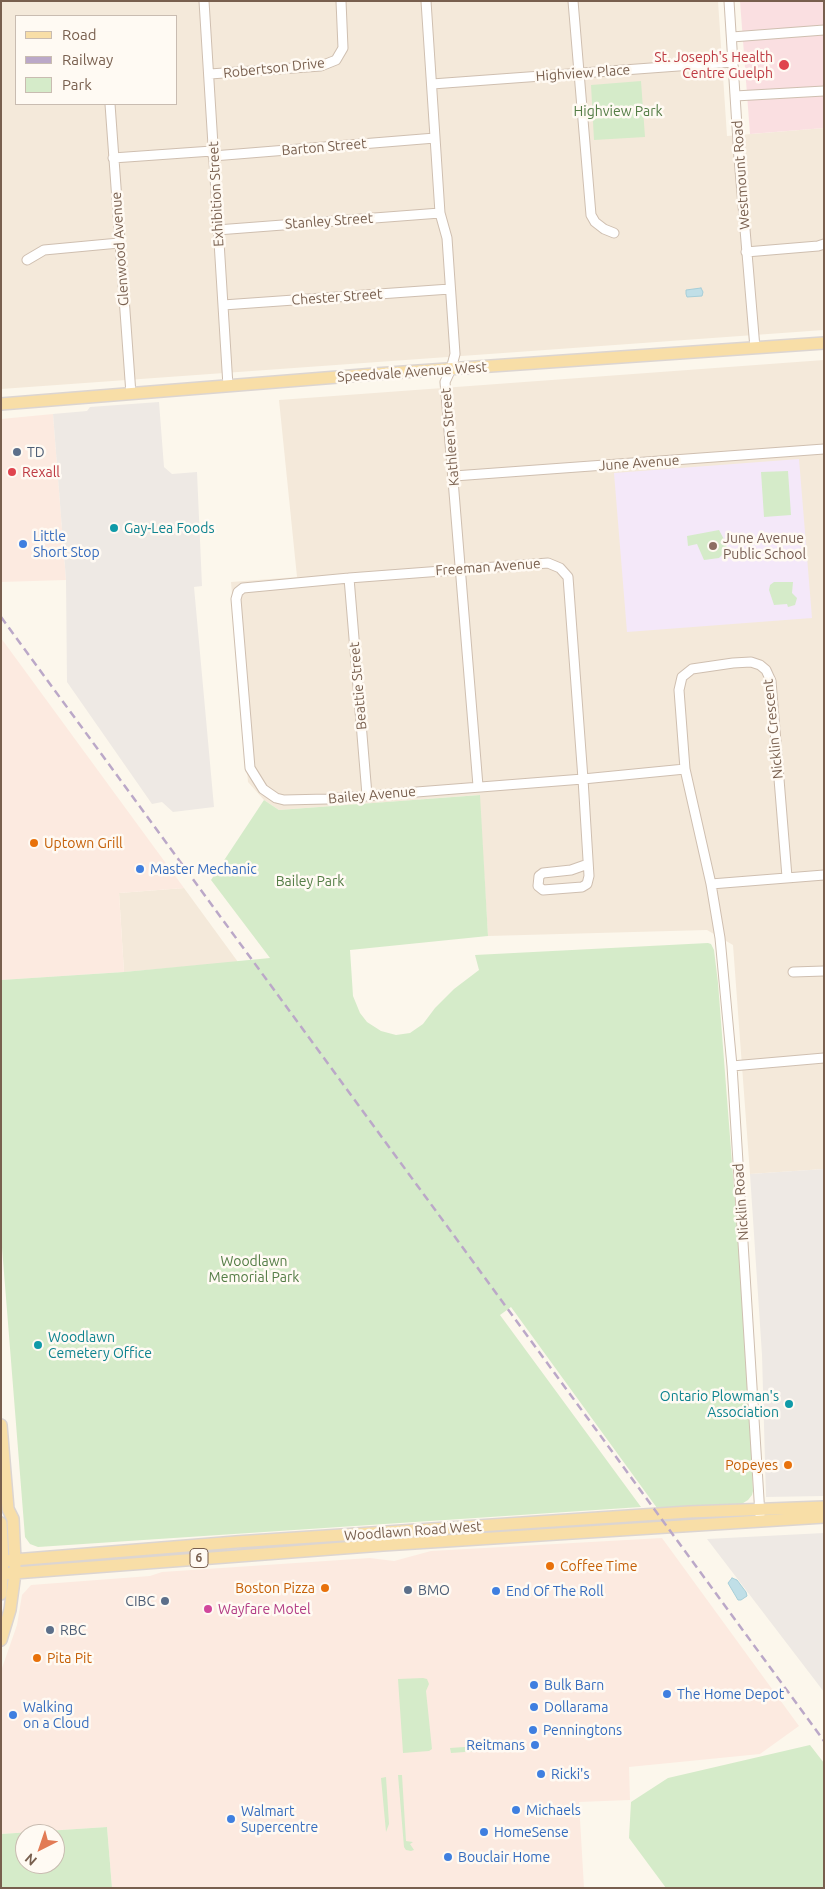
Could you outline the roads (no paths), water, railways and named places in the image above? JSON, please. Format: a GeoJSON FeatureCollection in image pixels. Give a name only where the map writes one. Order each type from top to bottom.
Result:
{"type":"FeatureCollection","features":[{"type":"Feature","properties":{"kind":"main road","name":"Speedvale Avenue West"},"geometry":{"type":"LineString","coordinates":[[1,404],[451,369],[824,343]]}},
{"type":"Feature","properties":{"kind":"main road"},"geometry":{"type":"LineString","coordinates":[[1,1425],[4,1517],[1,1594]]}},
{"type":"Feature","properties":{"kind":"main road","name":"Woodlawn Road West"},"geometry":{"type":"LineString","coordinates":[[2,1561],[374,1533],[760,1509],[824,1507]]}},
{"type":"Feature","properties":{"kind":"main road"},"geometry":{"type":"LineString","coordinates":[[1,1640],[10,1610],[15,1573],[13,1518],[4,1517]]}},
{"type":"Feature","properties":{"kind":"main road","name":"Woodlawn Road West"},"geometry":{"type":"LineString","coordinates":[[2,1574],[244,1554],[824,1517]]}},
{"type":"Feature","properties":{"kind":"street","name":"Exhibition Street"},"geometry":{"type":"LineString","coordinates":[[204,1],[228,386]]}},
{"type":"Feature","properties":{"kind":"street","name":"Robertson Drive"},"geometry":{"type":"LineString","coordinates":[[210,74],[321,66],[336,60],[343,48],[341,1]]}},
{"type":"Feature","properties":{"kind":"street","name":"Kathleen Street"},"geometry":{"type":"LineString","coordinates":[[426,1],[440,213],[447,238],[455,354],[445,382],[478,786]]}},
{"type":"Feature","properties":{"kind":"street"},"geometry":{"type":"LineString","coordinates":[[573,1],[591,214],[595,222],[604,229],[614,233]]}},
{"type":"Feature","properties":{"kind":"street","name":"Westmount Road"},"geometry":{"type":"LineString","coordinates":[[729,1],[746,252],[755,348]]}},
{"type":"Feature","properties":{"kind":"street"},"geometry":{"type":"LineString","coordinates":[[732,37],[824,30]]}},
{"type":"Feature","properties":{"kind":"street","name":"Highview Place"},"geometry":{"type":"LineString","coordinates":[[432,84],[734,62]]}},
{"type":"Feature","properties":{"kind":"street"},"geometry":{"type":"LineString","coordinates":[[735,96],[824,91]]}},
{"type":"Feature","properties":{"kind":"street","name":"Glenwood Avenue"},"geometry":{"type":"LineString","coordinates":[[110,105],[131,394]]}},
{"type":"Feature","properties":{"kind":"street","name":"Barton Street"},"geometry":{"type":"LineString","coordinates":[[113,158],[213,154],[435,138]]}},
{"type":"Feature","properties":{"kind":"street","name":"Stanley Street"},"geometry":{"type":"LineString","coordinates":[[217,230],[440,213]]}},
{"type":"Feature","properties":{"kind":"street"},"geometry":{"type":"LineString","coordinates":[[27,260],[44,250],[119,243]]}},
{"type":"Feature","properties":{"kind":"street"},"geometry":{"type":"LineString","coordinates":[[746,252],[824,244]]}},
{"type":"Feature","properties":{"kind":"street","name":"Chester Street"},"geometry":{"type":"LineString","coordinates":[[224,305],[450,289]]}},
{"type":"Feature","properties":{"kind":"street","name":"June Avenue"},"geometry":{"type":"LineString","coordinates":[[454,476],[824,449]]}},
{"type":"Feature","properties":{"kind":"street","name":"Freeman Avenue"},"geometry":{"type":"LineString","coordinates":[[238,592],[243,588],[459,569],[548,563],[560,568],[568,577],[589,876],[587,884],[582,887],[543,890],[538,886],[539,876],[542,873],[571,870],[588,864]]}},
{"type":"Feature","properties":{"kind":"street","name":"Beattie Street"},"geometry":{"type":"LineString","coordinates":[[349,578],[367,795]]}},
{"type":"Feature","properties":{"kind":"street","name":"Bailey Avenue"},"geometry":{"type":"LineString","coordinates":[[238,592],[236,599],[250,768],[263,788],[276,798],[284,800],[327,799],[685,769]]}},
{"type":"Feature","properties":{"kind":"street","name":"Nicklin Crescent"},"geometry":{"type":"LineString","coordinates":[[711,884],[685,769],[679,690],[682,677],[692,669],[733,663],[751,662],[760,665],[766,670],[771,680],[787,877]]}},
{"type":"Feature","properties":{"kind":"street"},"geometry":{"type":"LineString","coordinates":[[711,884],[824,875]]}},
{"type":"Feature","properties":{"kind":"street","name":"Nicklin Road"},"geometry":{"type":"LineString","coordinates":[[711,884],[720,938],[732,1066],[761,1521]]}},
{"type":"Feature","properties":{"kind":"street"},"geometry":{"type":"LineString","coordinates":[[793,972],[824,971]]}},
{"type":"Feature","properties":{"kind":"street"},"geometry":{"type":"LineString","coordinates":[[732,1066],[824,1058]]}},
{"type":"Feature","properties":{"kind":"water"},"geometry":{"type":"Polygon","coordinates":[[[701,288],[702,296],[687,297],[686,290],[701,288]]]}},
{"type":"Feature","properties":{"kind":"water"},"geometry":{"type":"Polygon","coordinates":[[[732,1578],[737,1580],[746,1592],[747,1596],[741,1600],[738,1600],[728,1583],[732,1578]]]}},
{"type":"Feature","properties":{"kind":"railway"},"geometry":{"type":"LineString","coordinates":[[1,617],[824,1741]]}},
{"type":"Feature","properties":{"kind":"place","name":"St. Joseph's Health Centre Guelph"},"geometry":{"type":"Point","coordinates":[784,65]}},
{"type":"Feature","properties":{"kind":"place","name":"TD"},"geometry":{"type":"Point","coordinates":[17,452]}},
{"type":"Feature","properties":{"kind":"place","name":"Rexall"},"geometry":{"type":"Point","coordinates":[12,472]}},
{"type":"Feature","properties":{"kind":"place","name":"Gay-Lea Foods"},"geometry":{"type":"Point","coordinates":[114,528]}},
{"type":"Feature","properties":{"kind":"place","name":"Little Short Stop"},"geometry":{"type":"Point","coordinates":[23,544]}},
{"type":"Feature","properties":{"kind":"place","name":"June Avenue Public School"},"geometry":{"type":"Point","coordinates":[713,546]}},
{"type":"Feature","properties":{"kind":"place","name":"Uptown Grill"},"geometry":{"type":"Point","coordinates":[34,843]}},
{"type":"Feature","properties":{"kind":"place","name":"Master Mechanic"},"geometry":{"type":"Point","coordinates":[140,869]}},
{"type":"Feature","properties":{"kind":"place","name":"Woodlawn Cemetery Office"},"geometry":{"type":"Point","coordinates":[38,1345]}},
{"type":"Feature","properties":{"kind":"place","name":"Ontario Plowman's Association"},"geometry":{"type":"Point","coordinates":[789,1404]}},
{"type":"Feature","properties":{"kind":"place","name":"Popeyes"},"geometry":{"type":"Point","coordinates":[788,1465]}},
{"type":"Feature","properties":{"kind":"place","name":"Coffee Time"},"geometry":{"type":"Point","coordinates":[550,1566]}},
{"type":"Feature","properties":{"kind":"place","name":"Boston Pizza"},"geometry":{"type":"Point","coordinates":[325,1588]}},
{"type":"Feature","properties":{"kind":"place","name":"BMO"},"geometry":{"type":"Point","coordinates":[408,1590]}},
{"type":"Feature","properties":{"kind":"place","name":"End Of The Roll"},"geometry":{"type":"Point","coordinates":[496,1591]}},
{"type":"Feature","properties":{"kind":"place","name":"CIBC"},"geometry":{"type":"Point","coordinates":[165,1601]}},
{"type":"Feature","properties":{"kind":"place","name":"Wayfare Motel"},"geometry":{"type":"Point","coordinates":[208,1609]}},
{"type":"Feature","properties":{"kind":"place","name":"RBC"},"geometry":{"type":"Point","coordinates":[50,1630]}},
{"type":"Feature","properties":{"kind":"place","name":"Pita Pit"},"geometry":{"type":"Point","coordinates":[37,1658]}},
{"type":"Feature","properties":{"kind":"place","name":"Bulk Barn"},"geometry":{"type":"Point","coordinates":[534,1685]}},
{"type":"Feature","properties":{"kind":"place","name":"The Home Depot"},"geometry":{"type":"Point","coordinates":[667,1694]}},
{"type":"Feature","properties":{"kind":"place","name":"Dollarama"},"geometry":{"type":"Point","coordinates":[534,1707]}},
{"type":"Feature","properties":{"kind":"place","name":"Walking on a Cloud"},"geometry":{"type":"Point","coordinates":[13,1715]}},
{"type":"Feature","properties":{"kind":"place","name":"Penningtons"},"geometry":{"type":"Point","coordinates":[533,1730]}},
{"type":"Feature","properties":{"kind":"place","name":"Reitmans"},"geometry":{"type":"Point","coordinates":[535,1745]}},
{"type":"Feature","properties":{"kind":"place","name":"Ricki's"},"geometry":{"type":"Point","coordinates":[541,1774]}},
{"type":"Feature","properties":{"kind":"place","name":"Michaels"},"geometry":{"type":"Point","coordinates":[516,1810]}},
{"type":"Feature","properties":{"kind":"place","name":"Walmart Supercentre"},"geometry":{"type":"Point","coordinates":[231,1819]}},
{"type":"Feature","properties":{"kind":"place","name":"HomeSense"},"geometry":{"type":"Point","coordinates":[484,1832]}},
{"type":"Feature","properties":{"kind":"place","name":"Bouclair Home"},"geometry":{"type":"Point","coordinates":[448,1857]}},
{"type":"Feature","properties":{"kind":"park label","name":"Highview Park"},"geometry":{"type":"Point","coordinates":[618,111]}},
{"type":"Feature","properties":{"kind":"park label","name":"Bailey Park"},"geometry":{"type":"Point","coordinates":[310,881]}},
{"type":"Feature","properties":{"kind":"park label","name":"Woodlawn Memorial Park"},"geometry":{"type":"Point","coordinates":[254,1269]}}]}
